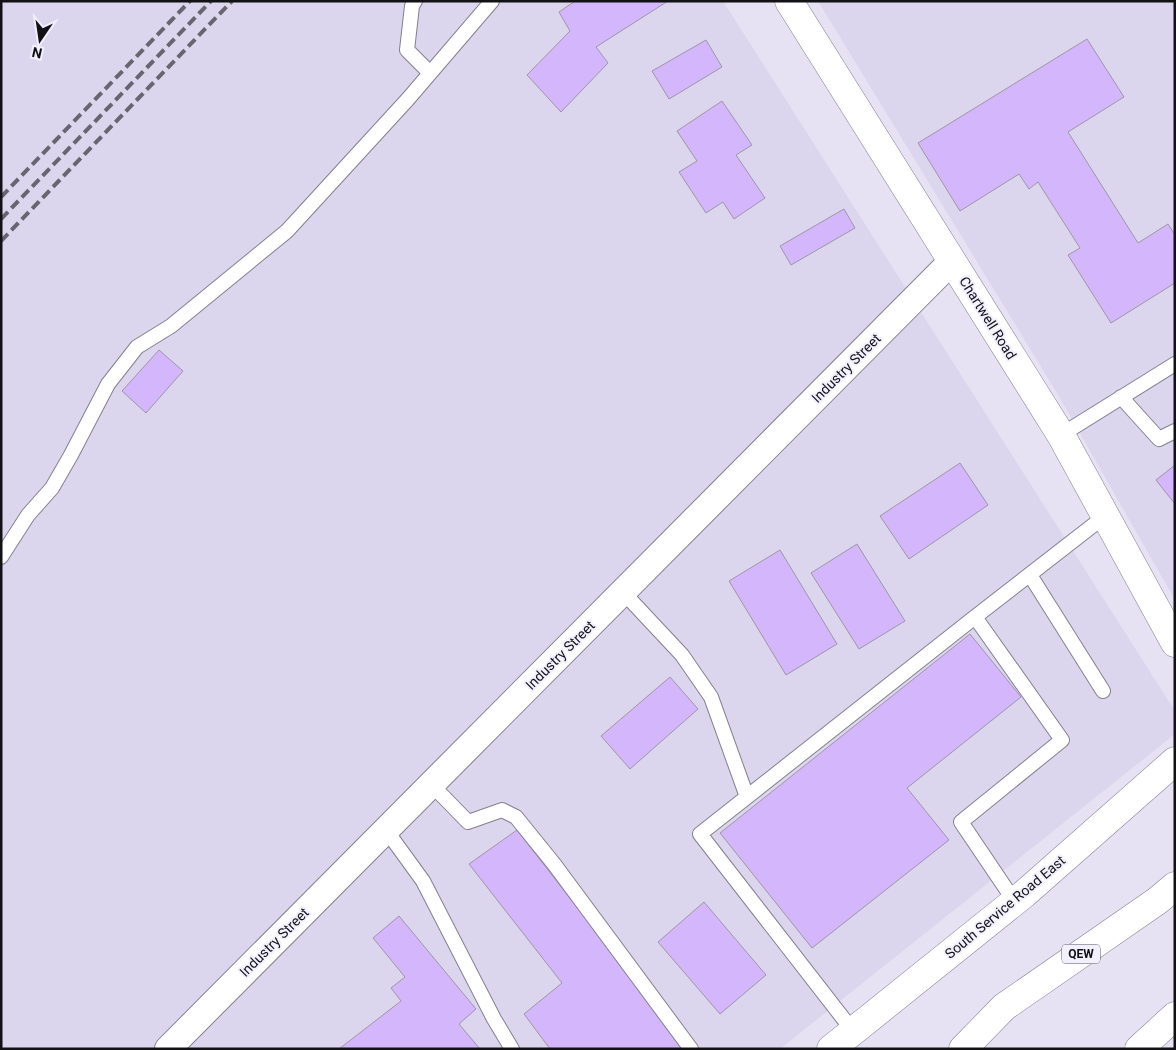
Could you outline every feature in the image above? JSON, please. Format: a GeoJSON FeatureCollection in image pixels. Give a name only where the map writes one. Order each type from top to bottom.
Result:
{"type":"FeatureCollection","features":[{"type":"Feature","properties":{"kind":"main road","name":"Chartwell Road"},"geometry":{"type":"LineString","coordinates":[[789,1],[1061,435],[1175,643]]}},
{"type":"Feature","properties":{"kind":"main road","name":"South Service Road East"},"geometry":{"type":"LineString","coordinates":[[831,1049],[1015,902],[1175,761]]}},
{"type":"Feature","properties":{"kind":"main road","name":"QEW"},"geometry":{"type":"LineString","coordinates":[[963,1049],[1004,1007],[1157,901],[1175,886]]}},
{"type":"Feature","properties":{"kind":"main road"},"geometry":{"type":"LineString","coordinates":[[957,1049],[1004,1007]]}},
{"type":"Feature","properties":{"kind":"main road"},"geometry":{"type":"LineString","coordinates":[[1139,1049],[1175,1016]]}},
{"type":"Feature","properties":{"kind":"street","name":"Industry Street"},"geometry":{"type":"LineString","coordinates":[[168,1049],[952,261]]}},
{"type":"Feature","properties":{"kind":"lane"},"geometry":{"type":"LineString","coordinates":[[415,1],[412,6],[407,50],[430,73]]}},
{"type":"Feature","properties":{"kind":"lane"},"geometry":{"type":"LineString","coordinates":[[1,557],[28,515],[52,488],[108,384],[137,347],[171,326],[287,231],[430,73],[492,1]]}},
{"type":"Feature","properties":{"kind":"lane"},"geometry":{"type":"LineString","coordinates":[[1061,435],[1175,364]]}},
{"type":"Feature","properties":{"kind":"lane"},"geometry":{"type":"LineString","coordinates":[[1121,397],[1159,439],[1175,432]]}},
{"type":"Feature","properties":{"kind":"lane"},"geometry":{"type":"LineString","coordinates":[[853,1031],[700,834],[1105,516]]}},
{"type":"Feature","properties":{"kind":"lane"},"geometry":{"type":"LineString","coordinates":[[1030,575],[1103,691]]}},
{"type":"Feature","properties":{"kind":"lane"},"geometry":{"type":"LineString","coordinates":[[623,592],[682,655],[711,697],[747,797]]}},
{"type":"Feature","properties":{"kind":"lane"},"geometry":{"type":"LineString","coordinates":[[976,617],[1062,740],[961,822],[1015,902]]}},
{"type":"Feature","properties":{"kind":"lane"},"geometry":{"type":"LineString","coordinates":[[431,784],[468,822],[502,810],[516,817],[554,864],[691,1049]]}},
{"type":"Feature","properties":{"kind":"lane"},"geometry":{"type":"LineString","coordinates":[[386,830],[423,880],[490,1011],[512,1049]]}},
{"type":"Feature","properties":{"kind":"shaded area"},"geometry":{"type":"Polygon","coordinates":[[[1,1],[723,1],[1175,711],[1175,734],[780,1049],[1,1049],[1,1]]]}},
{"type":"Feature","properties":{"kind":"shaded area"},"geometry":{"type":"Polygon","coordinates":[[[818,1],[1175,1],[1175,600],[1057,393],[818,1]]]}},
{"type":"Feature","properties":{"kind":"building"},"geometry":{"type":"Polygon","coordinates":[[[575,1],[668,1],[596,47],[608,63],[561,112],[527,75],[570,31],[559,12],[575,1]]]}},
{"type":"Feature","properties":{"kind":"building"},"geometry":{"type":"Polygon","coordinates":[[[1087,39],[1124,97],[1068,132],[1138,243],[1168,224],[1175,235],[1175,283],[1111,323],[1068,255],[1080,248],[1038,182],[1029,189],[1019,174],[960,211],[918,143],[1087,39]]]}},
{"type":"Feature","properties":{"kind":"building"},"geometry":{"type":"Polygon","coordinates":[[[706,40],[722,67],[669,99],[652,71],[706,40]]]}},
{"type":"Feature","properties":{"kind":"building"},"geometry":{"type":"Polygon","coordinates":[[[722,101],[752,145],[736,155],[765,198],[734,219],[723,202],[706,213],[679,172],[697,161],[677,131],[722,101]]]}},
{"type":"Feature","properties":{"kind":"building"},"geometry":{"type":"Polygon","coordinates":[[[844,209],[855,228],[791,265],[780,246],[844,209]]]}},
{"type":"Feature","properties":{"kind":"building"},"geometry":{"type":"Polygon","coordinates":[[[159,350],[183,371],[146,413],[122,391],[159,350]]]}},
{"type":"Feature","properties":{"kind":"building"},"geometry":{"type":"Polygon","coordinates":[[[960,463],[988,505],[909,559],[880,516],[960,463]]]}},
{"type":"Feature","properties":{"kind":"building"},"geometry":{"type":"Polygon","coordinates":[[[1175,465],[1175,504],[1156,480],[1175,465]]]}},
{"type":"Feature","properties":{"kind":"building"},"geometry":{"type":"Polygon","coordinates":[[[857,544],[905,621],[859,649],[811,573],[857,544]]]}},
{"type":"Feature","properties":{"kind":"building"},"geometry":{"type":"Polygon","coordinates":[[[780,550],[837,644],[786,675],[729,581],[780,550]]]}},
{"type":"Feature","properties":{"kind":"building"},"geometry":{"type":"Polygon","coordinates":[[[970,634],[1021,697],[907,788],[949,840],[812,948],[720,833],[970,634]]]}},
{"type":"Feature","properties":{"kind":"building"},"geometry":{"type":"Polygon","coordinates":[[[670,677],[698,709],[630,769],[601,736],[670,677]]]}},
{"type":"Feature","properties":{"kind":"building"},"geometry":{"type":"Polygon","coordinates":[[[517,830],[687,1049],[550,1049],[524,1014],[562,983],[469,864],[517,830]]]}},
{"type":"Feature","properties":{"kind":"building"},"geometry":{"type":"Polygon","coordinates":[[[704,902],[766,975],[720,1014],[658,942],[704,902]]]}},
{"type":"Feature","properties":{"kind":"building"},"geometry":{"type":"Polygon","coordinates":[[[399,916],[476,1009],[459,1024],[480,1049],[339,1049],[401,1001],[391,988],[405,977],[373,938],[399,916]]]}},
{"type":"Feature","properties":{"kind":"railway"},"geometry":{"type":"LineString","coordinates":[[1,197],[190,1]]}},
{"type":"Feature","properties":{"kind":"railway"},"geometry":{"type":"LineString","coordinates":[[1,219],[211,1]]}},
{"type":"Feature","properties":{"kind":"railway"},"geometry":{"type":"LineString","coordinates":[[1,241],[232,1]]}}]}
